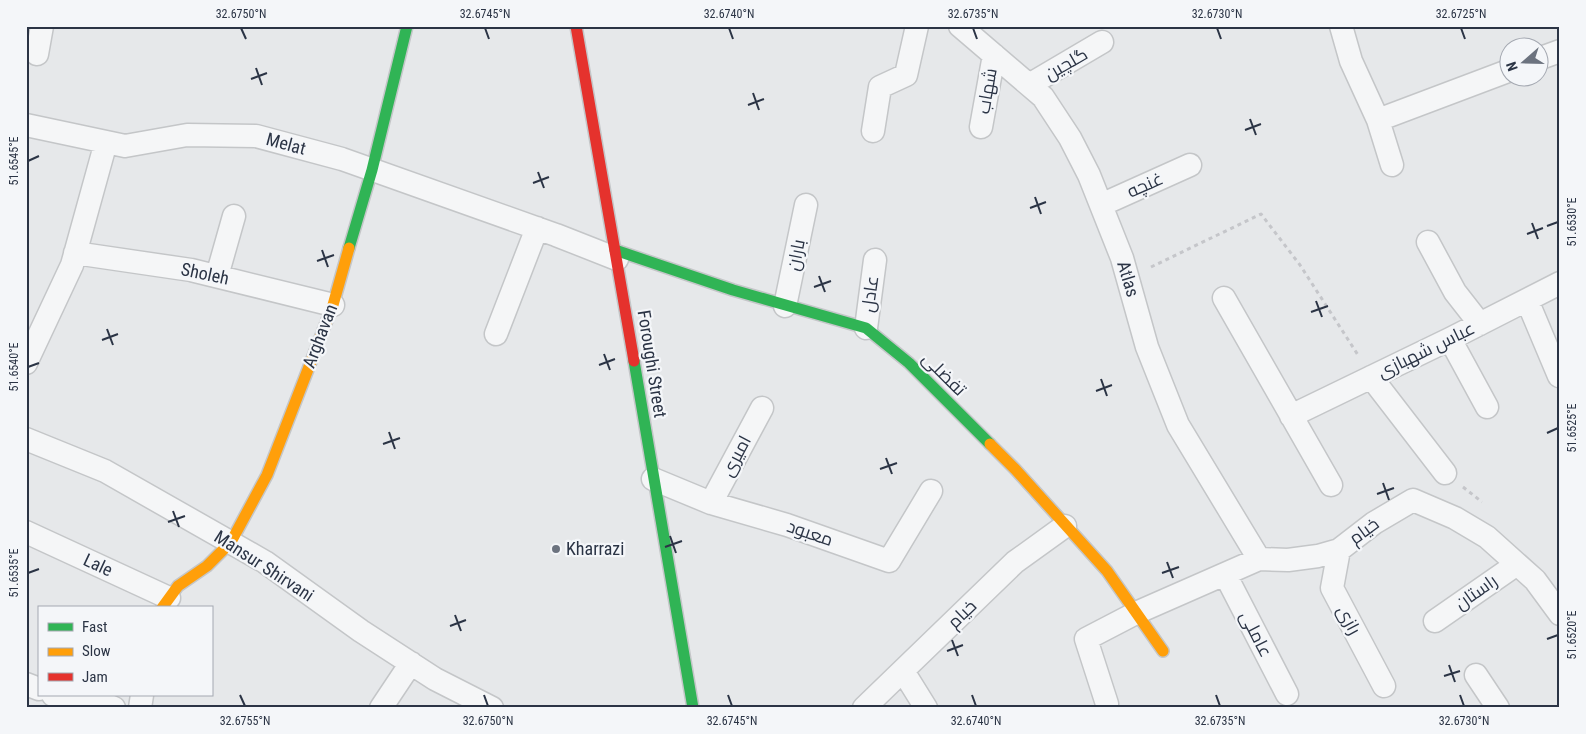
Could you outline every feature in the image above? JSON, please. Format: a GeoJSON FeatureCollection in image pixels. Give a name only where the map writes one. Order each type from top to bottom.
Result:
{"type":"FeatureCollection","features":[{"type":"Feature","properties":{"kind":"street"},"geometry":{"type":"LineString","coordinates":[[37,54],[42,26]]}},
{"type":"Feature","properties":{"kind":"street","name":"Arghavan"},"geometry":{"type":"LineString","coordinates":[[166,603],[178,586],[207,566],[231,542],[267,475],[333,305],[372,170],[407,26]]}},
{"type":"Feature","properties":{"kind":"street","name":"Foroughi Street"},"geometry":{"type":"LineString","coordinates":[[576,26],[693,708]]}},
{"type":"Feature","properties":{"kind":"street"},"geometry":{"type":"LineString","coordinates":[[873,130],[880,87],[906,75],[917,26]]}},
{"type":"Feature","properties":{"kind":"street","name":"Atlas"},"geometry":{"type":"LineString","coordinates":[[960,26],[1043,97],[1070,138],[1089,175],[1122,258],[1147,347],[1178,425],[1259,559]]}},
{"type":"Feature","properties":{"kind":"street"},"geometry":{"type":"LineString","coordinates":[[1341,26],[1351,61],[1378,120],[1392,165]]}},
{"type":"Feature","properties":{"kind":"street","name":"گلچین"},"geometry":{"type":"LineString","coordinates":[[1029,85],[1102,42]]}},
{"type":"Feature","properties":{"kind":"street"},"geometry":{"type":"LineString","coordinates":[[1548,55],[1560,51]]}},
{"type":"Feature","properties":{"kind":"street","name":"شهاب"},"geometry":{"type":"LineString","coordinates":[[980,127],[994,55]]}},
{"type":"Feature","properties":{"kind":"street"},"geometry":{"type":"LineString","coordinates":[[1378,120],[1498,75]]}},
{"type":"Feature","properties":{"kind":"street","name":"Melat"},"geometry":{"type":"LineString","coordinates":[[26,125],[125,146],[187,135],[256,136],[342,159],[616,254]]}},
{"type":"Feature","properties":{"kind":"street"},"geometry":{"type":"LineString","coordinates":[[26,364],[72,265],[106,142]]}},
{"type":"Feature","properties":{"kind":"street","name":"غنچه"},"geometry":{"type":"LineString","coordinates":[[1101,205],[1190,165]]}},
{"type":"Feature","properties":{"kind":"street","name":"باران"},"geometry":{"type":"LineString","coordinates":[[785,306],[806,204]]}},
{"type":"Feature","properties":{"kind":"street"},"geometry":{"type":"LineString","coordinates":[[217,276],[234,216]]}},
{"type":"Feature","properties":{"kind":"street"},"geometry":{"type":"LineString","coordinates":[[496,334],[537,228]]}},
{"type":"Feature","properties":{"kind":"street"},"geometry":{"type":"LineString","coordinates":[[1428,242],[1455,292],[1480,324]]}},
{"type":"Feature","properties":{"kind":"street","name":"Sholeh"},"geometry":{"type":"LineString","coordinates":[[75,253],[191,270],[333,305]]}},
{"type":"Feature","properties":{"kind":"street","name":"تفضلی"},"geometry":{"type":"LineString","coordinates":[[616,254],[785,306],[866,328],[909,363],[1015,469],[1107,572],[1163,650]]}},
{"type":"Feature","properties":{"kind":"street","name":"عادل"},"geometry":{"type":"LineString","coordinates":[[866,328],[875,260]]}},
{"type":"Feature","properties":{"kind":"street","name":"عباس شهبازی"},"geometry":{"type":"LineString","coordinates":[[1291,416],[1560,283]]}},
{"type":"Feature","properties":{"kind":"street"},"geometry":{"type":"LineString","coordinates":[[1224,298],[1330,485]]}},
{"type":"Feature","properties":{"kind":"street"},"geometry":{"type":"LineString","coordinates":[[1527,300],[1559,376]]}},
{"type":"Feature","properties":{"kind":"street"},"geometry":{"type":"LineString","coordinates":[[1450,339],[1487,407]]}},
{"type":"Feature","properties":{"kind":"street"},"geometry":{"type":"LineString","coordinates":[[1371,378],[1445,473]]}},
{"type":"Feature","properties":{"kind":"street","name":"امیری"},"geometry":{"type":"LineString","coordinates":[[711,503],[762,408]]}},
{"type":"Feature","properties":{"kind":"street","name":"Mansur Shirvani"},"geometry":{"type":"LineString","coordinates":[[26,439],[105,471],[231,542],[265,562],[361,631],[435,679],[492,708]]}},
{"type":"Feature","properties":{"kind":"street","name":"معبود"},"geometry":{"type":"LineString","coordinates":[[653,479],[711,503],[787,525],[889,561],[931,491]]}},
{"type":"Feature","properties":{"kind":"street","name":"خیام"},"geometry":{"type":"LineString","coordinates":[[1107,704],[1086,640],[1136,613],[1259,559],[1288,560],[1318,556],[1339,550],[1374,523],[1413,500],[1454,518],[1487,537],[1535,580],[1560,614]]}},
{"type":"Feature","properties":{"kind":"street","name":"خیام"},"geometry":{"type":"LineString","coordinates":[[864,708],[1015,562],[1064,526]]}},
{"type":"Feature","properties":{"kind":"street","name":"Lale"},"geometry":{"type":"LineString","coordinates":[[26,532],[166,603]]}},
{"type":"Feature","properties":{"kind":"street","name":"رازی"},"geometry":{"type":"LineString","coordinates":[[1339,550],[1332,588],[1384,686]]}},
{"type":"Feature","properties":{"kind":"street","name":"راستان"},"geometry":{"type":"LineString","coordinates":[[1435,621],[1518,564]]}},
{"type":"Feature","properties":{"kind":"street","name":"عاملی"},"geometry":{"type":"LineString","coordinates":[[1225,574],[1287,694]]}},
{"type":"Feature","properties":{"kind":"street"},"geometry":{"type":"LineString","coordinates":[[382,708],[411,663]]}},
{"type":"Feature","properties":{"kind":"street"},"geometry":{"type":"LineString","coordinates":[[903,671],[926,708]]}},
{"type":"Feature","properties":{"kind":"street"},"geometry":{"type":"LineString","coordinates":[[1476,675],[1498,708]]}},
{"type":"Feature","properties":{"kind":"street"},"geometry":{"type":"LineString","coordinates":[[26,684],[38,689]]}},
{"type":"Feature","properties":{"kind":"street"},"geometry":{"type":"LineString","coordinates":[[58,696],[104,706]]}},
{"type":"Feature","properties":{"kind":"path"},"geometry":{"type":"LineString","coordinates":[[1127,278],[1261,214],[1304,272],[1353,346],[1371,378]]}},
{"type":"Feature","properties":{"kind":"traffic: fast"},"geometry":{"type":"LineString","coordinates":[[349,248],[372,170],[407,26]]}},
{"type":"Feature","properties":{"kind":"traffic: fast"},"geometry":{"type":"LineString","coordinates":[[615,250],[733,290],[866,328],[909,363],[990,444]]}},
{"type":"Feature","properties":{"kind":"traffic: fast"},"geometry":{"type":"LineString","coordinates":[[634,361],[693,708]]}},
{"type":"Feature","properties":{"kind":"traffic: slow"},"geometry":{"type":"LineString","coordinates":[[163,606],[178,586],[207,566],[231,542],[267,475],[333,305],[349,248]]}},
{"type":"Feature","properties":{"kind":"traffic: slow"},"geometry":{"type":"LineString","coordinates":[[990,444],[1107,571],[1163,651]]}},
{"type":"Feature","properties":{"kind":"traffic: jam"},"geometry":{"type":"LineString","coordinates":[[576,26],[634,361]]}},
{"type":"Feature","properties":{"kind":"place","name":"Kharrazi"},"geometry":{"type":"Point","coordinates":[556,549]}}]}
